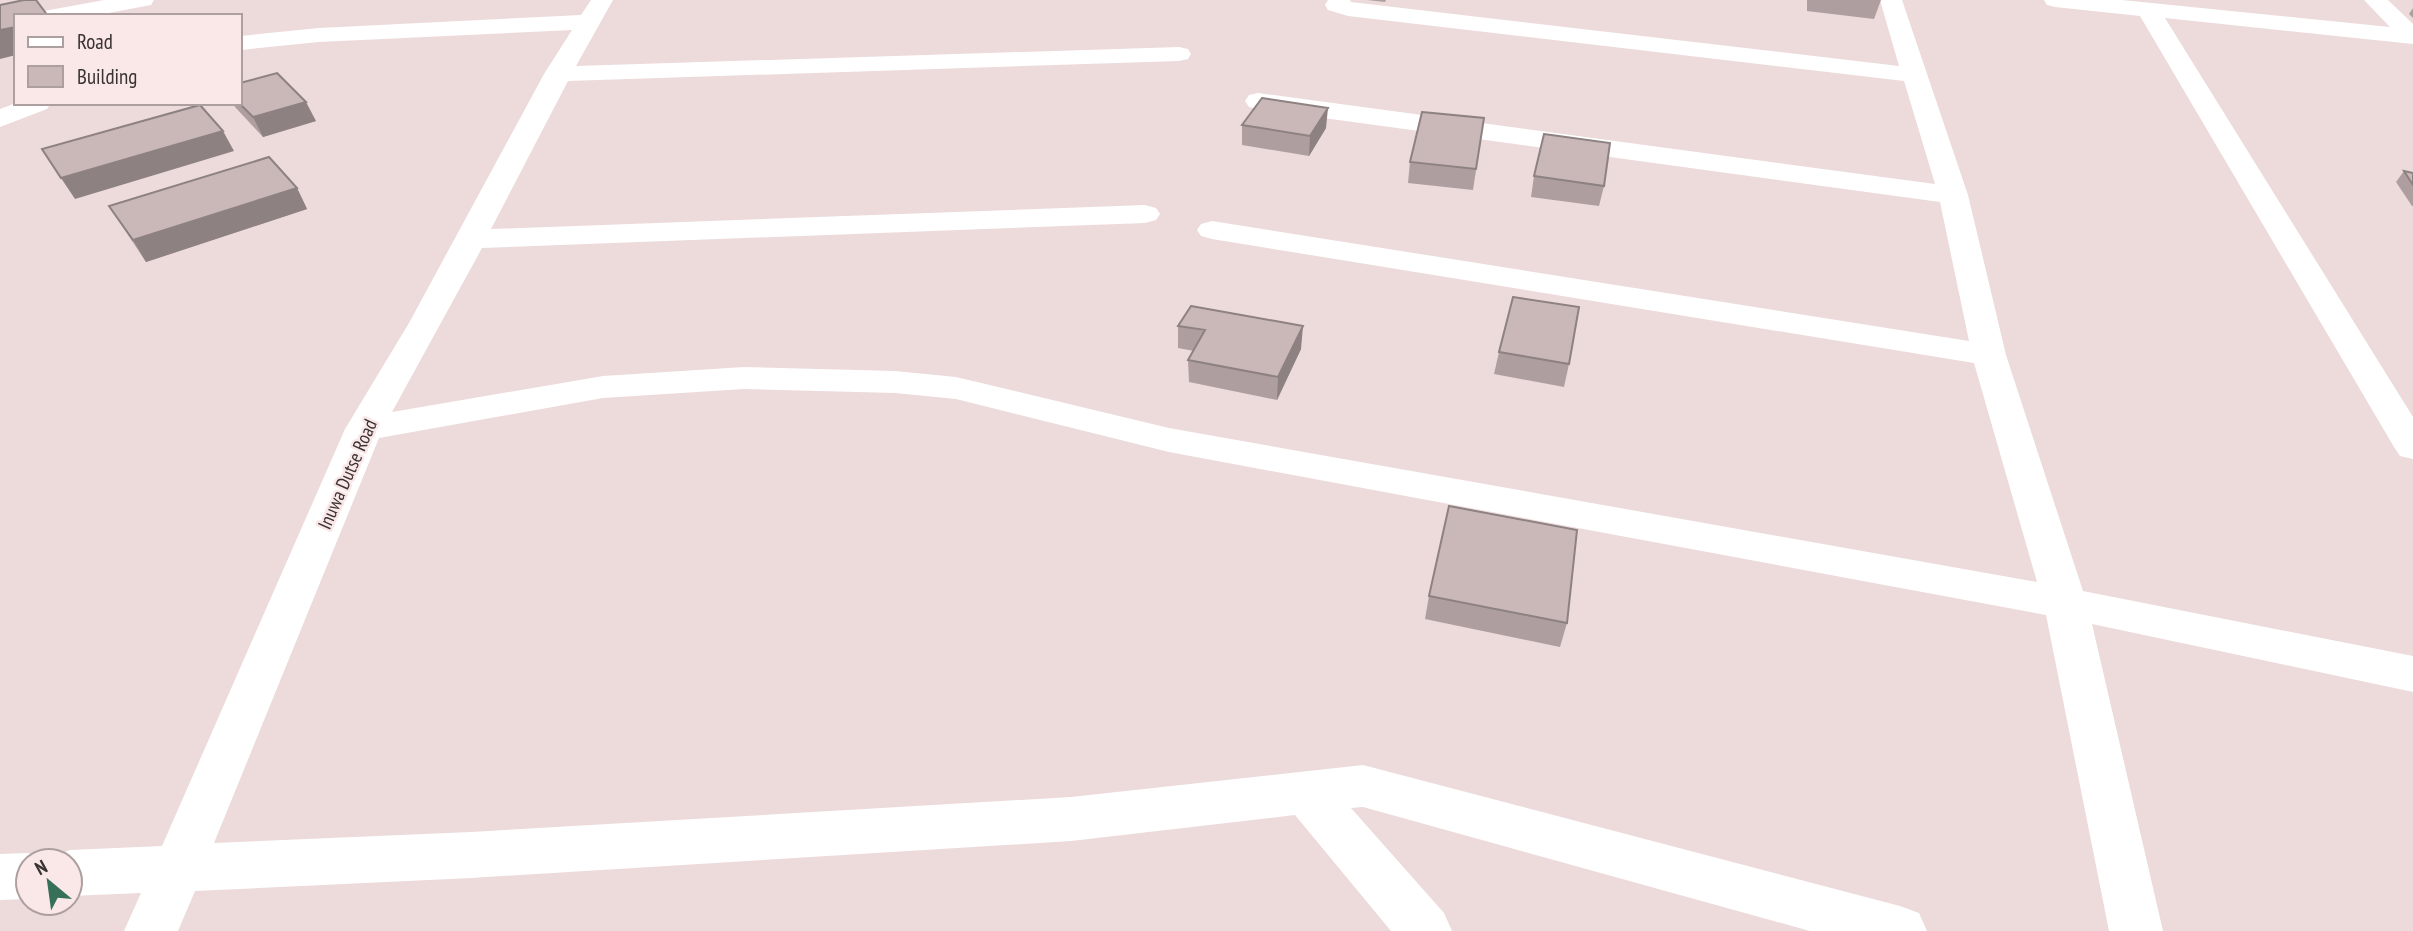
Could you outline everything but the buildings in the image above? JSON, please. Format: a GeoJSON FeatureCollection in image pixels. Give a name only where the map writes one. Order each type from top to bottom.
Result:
{"type":"FeatureCollection","features":[{"type":"Feature","properties":{"kind":"street"},"geometry":{"type":"LineString","coordinates":[[63,14],[143,0]]}},
{"type":"Feature","properties":{"kind":"street"},"geometry":{"type":"LineString","coordinates":[[1339,0],[1336,5],[1348,9],[1915,75]]}},
{"type":"Feature","properties":{"kind":"street"},"geometry":{"type":"LineString","coordinates":[[1891,0],[1953,194],[1989,355],[2065,603],[2136,931]]}},
{"type":"Feature","properties":{"kind":"street"},"geometry":{"type":"LineString","coordinates":[[2055,0],[2413,37]]}},
{"type":"Feature","properties":{"kind":"street"},"geometry":{"type":"LineString","coordinates":[[2375,0],[2413,37]]}},
{"type":"Feature","properties":{"kind":"street"},"geometry":{"type":"LineString","coordinates":[[2148,10],[2413,447]]}},
{"type":"Feature","properties":{"kind":"street"},"geometry":{"type":"LineString","coordinates":[[242,43],[428,19],[595,11]]}},
{"type":"Feature","properties":{"kind":"street","name":"Inuwa Dutse Road"},"geometry":{"type":"LineString","coordinates":[[151,931],[364,429],[405,364],[557,74],[595,11]]}},
{"type":"Feature","properties":{"kind":"street"},"geometry":{"type":"LineString","coordinates":[[557,74],[1179,54]]}},
{"type":"Feature","properties":{"kind":"street"},"geometry":{"type":"LineString","coordinates":[[1258,101],[1953,194]]}},
{"type":"Feature","properties":{"kind":"street"},"geometry":{"type":"LineString","coordinates":[[0,119],[33,105]]}},
{"type":"Feature","properties":{"kind":"street"},"geometry":{"type":"LineString","coordinates":[[471,239],[1146,214]]}},
{"type":"Feature","properties":{"kind":"street"},"geometry":{"type":"LineString","coordinates":[[1212,230],[1989,355]]}},
{"type":"Feature","properties":{"kind":"street"},"geometry":{"type":"LineString","coordinates":[[364,429],[603,387],[744,378],[895,382],[956,388],[1169,440],[2065,603],[2413,674]]}},
{"type":"Feature","properties":{"kind":"street"},"geometry":{"type":"LineString","coordinates":[[84,872],[471,855],[1071,819],[1363,786],[1900,931]]}},
{"type":"Feature","properties":{"kind":"street"},"geometry":{"type":"LineString","coordinates":[[1306,792],[1425,931]]}}]}
